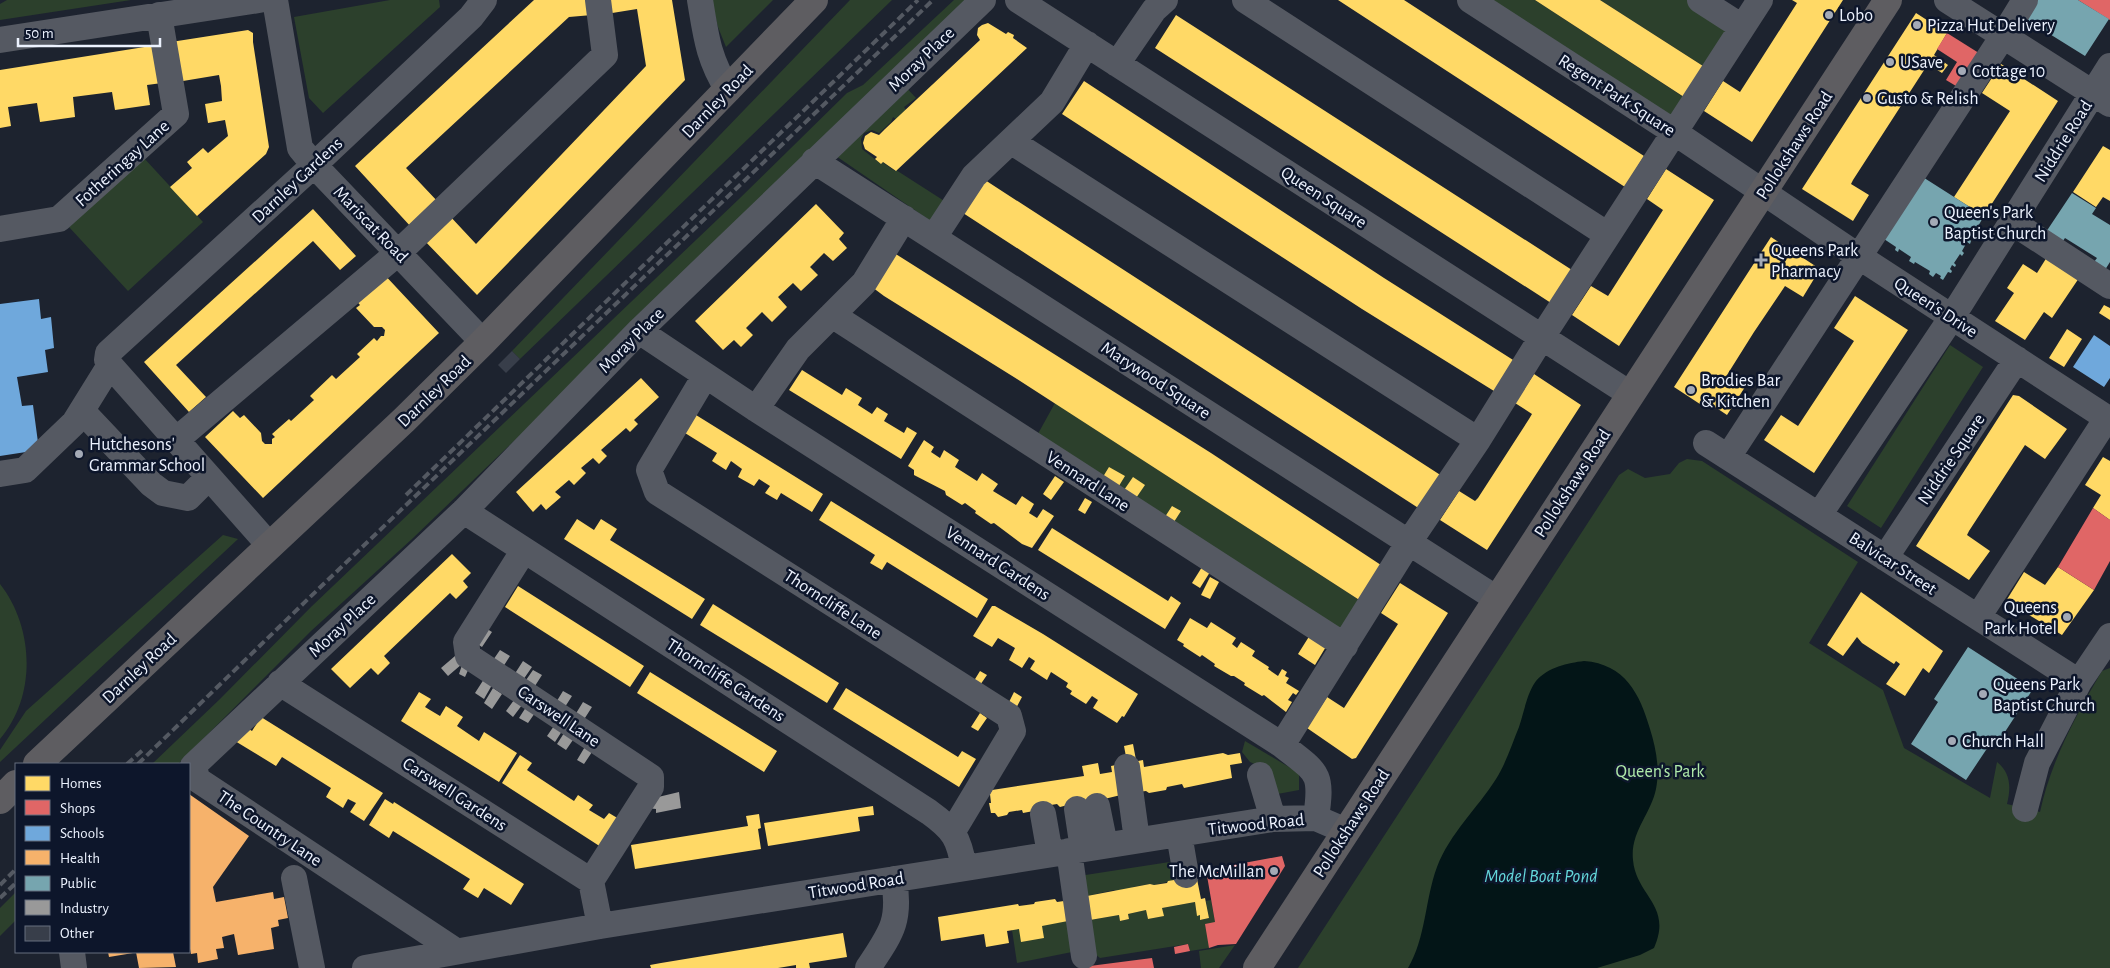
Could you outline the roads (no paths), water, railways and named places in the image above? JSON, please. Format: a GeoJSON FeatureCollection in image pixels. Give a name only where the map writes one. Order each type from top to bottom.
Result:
{"type":"FeatureCollection","features":[{"type":"Feature","properties":{"kind":"main road","name":"Darnley Road"},"geometry":{"type":"LineString","coordinates":[[38,763],[404,420],[483,342],[814,0]]}},
{"type":"Feature","properties":{"kind":"main road","name":"Pollokshaws Road"},"geometry":{"type":"LineString","coordinates":[[1258,968],[1888,0]]}},
{"type":"Feature","properties":{"kind":"main road"},"geometry":{"type":"LineString","coordinates":[[0,800],[15,785]]}},
{"type":"Feature","properties":{"kind":"street"},"geometry":{"type":"LineString","coordinates":[[0,40],[259,0]]}},
{"type":"Feature","properties":{"kind":"street","name":"Mariscat Road"},"geometry":{"type":"LineString","coordinates":[[275,0],[300,148],[483,342]]}},
{"type":"Feature","properties":{"kind":"street","name":"Darnley Gardens"},"geometry":{"type":"LineString","coordinates":[[0,474],[25,470],[74,423],[86,403],[113,347],[314,165],[471,17],[484,0]]}},
{"type":"Feature","properties":{"kind":"street"},"geometry":{"type":"LineString","coordinates":[[176,440],[399,252],[605,55],[598,0]]}},
{"type":"Feature","properties":{"kind":"street"},"geometry":{"type":"LineString","coordinates":[[700,0],[708,49],[717,72],[728,90]]}},
{"type":"Feature","properties":{"kind":"street","name":"Moray Place"},"geometry":{"type":"LineString","coordinates":[[280,683],[464,511],[639,331],[983,0]]}},
{"type":"Feature","properties":{"kind":"street","name":"Queen Square"},"geometry":{"type":"LineString","coordinates":[[1018,0],[1630,394]]}},
{"type":"Feature","properties":{"kind":"street"},"geometry":{"type":"LineString","coordinates":[[1117,64],[1154,10],[1165,0]]}},
{"type":"Feature","properties":{"kind":"street"},"geometry":{"type":"LineString","coordinates":[[1245,0],[1608,235]]}},
{"type":"Feature","properties":{"kind":"street","name":"Regent Park Square"},"geometry":{"type":"LineString","coordinates":[[1470,0],[1674,132],[1763,193]]}},
{"type":"Feature","properties":{"kind":"street"},"geometry":{"type":"LineString","coordinates":[[1700,0],[1742,27]]}},
{"type":"Feature","properties":{"kind":"street"},"geometry":{"type":"LineString","coordinates":[[1282,745],[1409,542],[1478,440],[1542,337],[1760,0]]}},
{"type":"Feature","properties":{"kind":"street"},"geometry":{"type":"LineString","coordinates":[[1947,0],[2102,99]]}},
{"type":"Feature","properties":{"kind":"street"},"geometry":{"type":"LineString","coordinates":[[1858,256],[2025,0]]}},
{"type":"Feature","properties":{"kind":"street","name":"Fotheringay Lane"},"geometry":{"type":"LineString","coordinates":[[0,228],[59,219],[176,114],[159,15]]}},
{"type":"Feature","properties":{"kind":"street"},"geometry":{"type":"LineString","coordinates":[[934,238],[974,176],[1052,102],[1087,44]]}},
{"type":"Feature","properties":{"kind":"street","name":"Niddrie Road"},"geometry":{"type":"LineString","coordinates":[[1952,317],[2012,222],[2102,99],[2110,66]]}},
{"type":"Feature","properties":{"kind":"street"},"geometry":{"type":"LineString","coordinates":[[1012,142],[1478,440]]}},
{"type":"Feature","properties":{"kind":"street","name":"Marywood Square"},"geometry":{"type":"LineString","coordinates":[[814,161],[1497,599]]}},
{"type":"Feature","properties":{"kind":"street","name":"Queen's Drive"},"geometry":{"type":"LineString","coordinates":[[1763,193],[2109,419]]}},
{"type":"Feature","properties":{"kind":"street"},"geometry":{"type":"LineString","coordinates":[[756,409],[798,349],[864,283],[904,218]]}},
{"type":"Feature","properties":{"kind":"street"},"geometry":{"type":"LineString","coordinates":[[2012,222],[2110,286]]}},
{"type":"Feature","properties":{"kind":"street","name":"Balvicar Street"},"geometry":{"type":"LineString","coordinates":[[1858,256],[1717,450],[2079,682]]}},
{"type":"Feature","properties":{"kind":"street","name":"Vennard Lane"},"geometry":{"type":"LineString","coordinates":[[832,315],[1345,646]]}},
{"type":"Feature","properties":{"kind":"street"},"geometry":{"type":"LineString","coordinates":[[1819,515],[1952,317]]}},
{"type":"Feature","properties":{"kind":"street","name":"Vennard Gardens"},"geometry":{"type":"LineString","coordinates":[[639,331],[756,409],[1282,745],[1310,767],[1316,775],[1320,784],[1316,818]]}},
{"type":"Feature","properties":{"kind":"street","name":"Niddrie Square"},"geometry":{"type":"LineString","coordinates":[[1885,558],[2017,359]]}},
{"type":"Feature","properties":{"kind":"street"},"geometry":{"type":"LineString","coordinates":[[108,360],[270,546]]}},
{"type":"Feature","properties":{"kind":"street","name":"Thorncliffe Lane"},"geometry":{"type":"LineString","coordinates":[[705,376],[649,470],[657,492],[1009,716],[1013,731],[953,831]]}},
{"type":"Feature","properties":{"kind":"street"},"geometry":{"type":"LineString","coordinates":[[86,403],[151,484],[163,492],[188,498],[209,478]]}},
{"type":"Feature","properties":{"kind":"street"},"geometry":{"type":"LineString","coordinates":[[1978,617],[2109,419]]}},
{"type":"Feature","properties":{"kind":"street","name":"Thorncliffe Gardens"},"geometry":{"type":"LineString","coordinates":[[464,511],[929,812],[953,831]]}},
{"type":"Feature","properties":{"kind":"street","name":"Carswell Lane"},"geometry":{"type":"LineString","coordinates":[[524,550],[466,642],[468,656],[651,778],[651,787],[591,881]]}},
{"type":"Feature","properties":{"kind":"street"},"geometry":{"type":"LineString","coordinates":[[2025,809],[2037,763],[2079,682],[2110,636]]}},
{"type":"Feature","properties":{"kind":"street","name":"Carswell Gardens"},"geometry":{"type":"LineString","coordinates":[[280,683],[591,881]]}},
{"type":"Feature","properties":{"kind":"street","name":"The Country Lane"},"geometry":{"type":"LineString","coordinates":[[280,683],[193,766],[198,780],[456,951]]}},
{"type":"Feature","properties":{"kind":"street"},"geometry":{"type":"LineString","coordinates":[[1127,766],[1137,840]]}},
{"type":"Feature","properties":{"kind":"street"},"geometry":{"type":"LineString","coordinates":[[1260,775],[1273,819]]}},
{"type":"Feature","properties":{"kind":"street"},"geometry":{"type":"LineString","coordinates":[[1084,956],[1077,850],[1087,808]]}},
{"type":"Feature","properties":{"kind":"street"},"geometry":{"type":"LineString","coordinates":[[1043,814],[1077,850]]}},
{"type":"Feature","properties":{"kind":"street","name":"Titwood Road"},"geometry":{"type":"LineString","coordinates":[[365,968],[600,926],[1273,819],[1316,818],[1346,831]]}},
{"type":"Feature","properties":{"kind":"street"},"geometry":{"type":"LineString","coordinates":[[953,831],[960,847],[964,868]]}},
{"type":"Feature","properties":{"kind":"street"},"geometry":{"type":"LineString","coordinates":[[1178,834],[1186,875]]}},
{"type":"Feature","properties":{"kind":"street"},"geometry":{"type":"LineString","coordinates":[[294,878],[312,968]]}},
{"type":"Feature","properties":{"kind":"street"},"geometry":{"type":"LineString","coordinates":[[868,968],[886,940],[898,911],[894,879]]}},
{"type":"Feature","properties":{"kind":"street"},"geometry":{"type":"LineString","coordinates":[[591,881],[600,926]]}},
{"type":"Feature","properties":{"kind":"street"},"geometry":{"type":"LineString","coordinates":[[72,953],[74,968]]}},
{"type":"Feature","properties":{"kind":"water","name":"Model Boat Pond"},"geometry":{"type":"Polygon","coordinates":[[[1584,661],[1598,663],[1610,668],[1629,683],[1636,693],[1646,716],[1654,744],[1657,759],[1656,789],[1635,841],[1633,860],[1640,883],[1652,901],[1659,921],[1659,933],[1654,948],[1640,955],[1597,968],[1408,968],[1422,931],[1433,879],[1442,855],[1464,821],[1500,773],[1533,686],[1541,676],[1552,669],[1584,661]]]}},
{"type":"Feature","properties":{"kind":"railway"},"geometry":{"type":"LineString","coordinates":[[406,495],[918,0]]}},
{"type":"Feature","properties":{"kind":"railway"},"geometry":{"type":"LineString","coordinates":[[139,763],[933,0]]}},
{"type":"Feature","properties":{"kind":"railway"},"geometry":{"type":"LineString","coordinates":[[128,763],[144,749]]}},
{"type":"Feature","properties":{"kind":"railway"},"geometry":{"type":"LineString","coordinates":[[0,885],[15,870]]}},
{"type":"Feature","properties":{"kind":"railway"},"geometry":{"type":"LineString","coordinates":[[0,898],[15,884]]}},
{"type":"Feature","properties":{"kind":"place","name":"Lobo"},"geometry":{"type":"Point","coordinates":[1829,15]}},
{"type":"Feature","properties":{"kind":"place","name":"Pizza Hut Delivery"},"geometry":{"type":"Point","coordinates":[1917,25]}},
{"type":"Feature","properties":{"kind":"place","name":"USave"},"geometry":{"type":"Point","coordinates":[1890,62]}},
{"type":"Feature","properties":{"kind":"place","name":"Cottage 10"},"geometry":{"type":"Point","coordinates":[1962,71]}},
{"type":"Feature","properties":{"kind":"place","name":"Gusto & Relish"},"geometry":{"type":"Point","coordinates":[1867,98]}},
{"type":"Feature","properties":{"kind":"place","name":"Queen's Park Baptist Church"},"geometry":{"type":"Point","coordinates":[1934,222]}},
{"type":"Feature","properties":{"kind":"place","name":"Queens Park Pharmacy"},"geometry":{"type":"Point","coordinates":[1761,260]}},
{"type":"Feature","properties":{"kind":"place","name":"Brodies Bar & Kitchen"},"geometry":{"type":"Point","coordinates":[1691,390]}},
{"type":"Feature","properties":{"kind":"place","name":"Hutchesons' Grammar School"},"geometry":{"type":"Point","coordinates":[79,454]}},
{"type":"Feature","properties":{"kind":"place","name":"Queens Park Hotel"},"geometry":{"type":"Point","coordinates":[2067,617]}},
{"type":"Feature","properties":{"kind":"place","name":"Queens Park Baptist Church"},"geometry":{"type":"Point","coordinates":[1983,694]}},
{"type":"Feature","properties":{"kind":"place","name":"Church Hall"},"geometry":{"type":"Point","coordinates":[1952,741]}},
{"type":"Feature","properties":{"kind":"place","name":"The McMillan"},"geometry":{"type":"Point","coordinates":[1274,871]}},
{"type":"Feature","properties":{"kind":"park label","name":"Queen's Park"},"geometry":{"type":"Point","coordinates":[1660,771]}}]}
